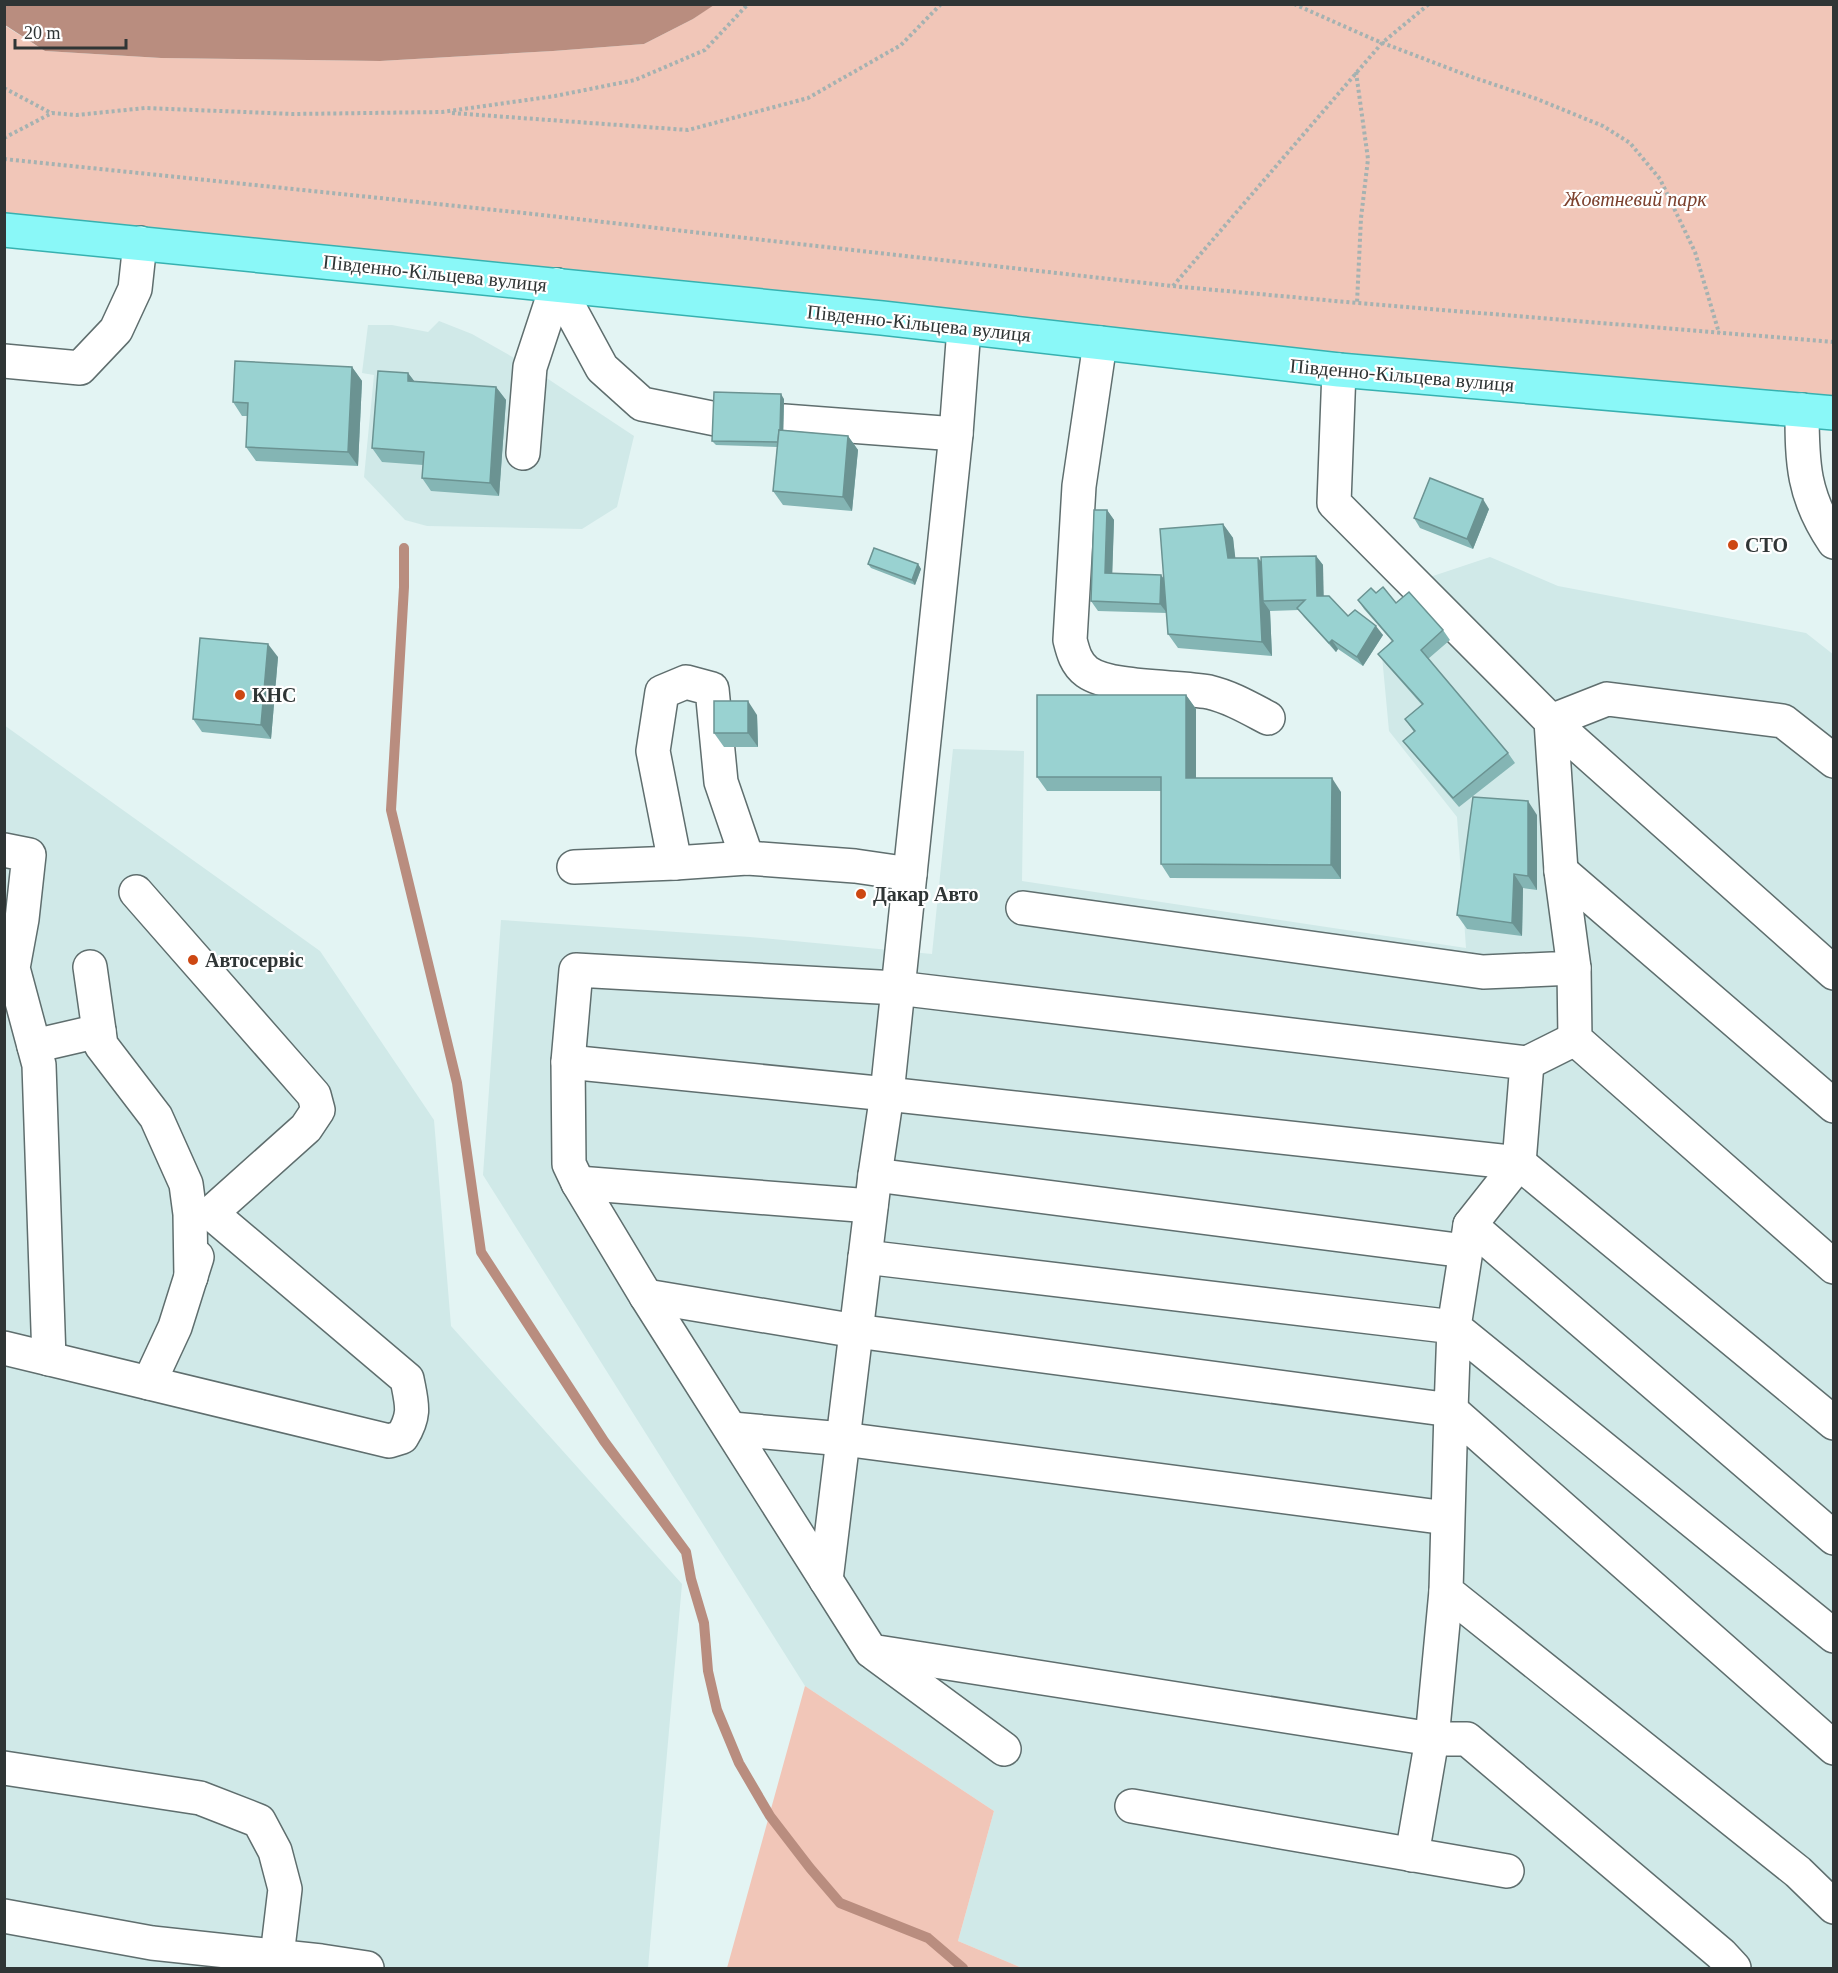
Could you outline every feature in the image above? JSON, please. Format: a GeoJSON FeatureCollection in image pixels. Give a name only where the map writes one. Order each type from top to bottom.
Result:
{"type":"FeatureCollection","features":[{"type":"Feature","properties":{"kind":"main road","name":"Південно-Кільцева вулиця"},"geometry":{"type":"LineString","coordinates":[[4,230],[557,285],[1339,370],[1818,412]]}},
{"type":"Feature","properties":{"kind":"street"},"geometry":{"type":"LineString","coordinates":[[4,361],[80,368],[116,330],[135,289],[140,243]]}},
{"type":"Feature","properties":{"kind":"street"},"geometry":{"type":"LineString","coordinates":[[557,285],[602,368],[642,404],[716,419]]}},
{"type":"Feature","properties":{"kind":"street"},"geometry":{"type":"LineString","coordinates":[[523,453],[530,367],[557,285]]}},
{"type":"Feature","properties":{"kind":"street"},"geometry":{"type":"LineString","coordinates":[[826,1580],[873,1191],[887,1094],[956,434],[964,328]]}},
{"type":"Feature","properties":{"kind":"street"},"geometry":{"type":"LineString","coordinates":[[1100,343],[1079,486],[1070,640],[1075,659],[1087,672],[1108,681],[1210,692],[1236,701],[1268,718]]}},
{"type":"Feature","properties":{"kind":"street"},"geometry":{"type":"LineString","coordinates":[[1339,370],[1334,503],[1551,721],[1833,973]]}},
{"type":"Feature","properties":{"kind":"street"},"geometry":{"type":"LineString","coordinates":[[1818,412],[1802,457],[1804,476],[1815,510],[1833,542]]}},
{"type":"Feature","properties":{"kind":"street"},"geometry":{"type":"LineString","coordinates":[[784,421],[956,434]]}},
{"type":"Feature","properties":{"kind":"street"},"geometry":{"type":"LineString","coordinates":[[675,863],[653,751],[662,692],[686,682],[712,689],[721,782],[747,858]]}},
{"type":"Feature","properties":{"kind":"street"},"geometry":{"type":"LineString","coordinates":[[1551,721],[1607,699],[1783,721],[1833,761]]}},
{"type":"Feature","properties":{"kind":"street"},"geometry":{"type":"LineString","coordinates":[[1551,721],[1561,871],[1574,968],[1575,1038],[1833,1267]]}},
{"type":"Feature","properties":{"kind":"street"},"geometry":{"type":"LineString","coordinates":[[4,850],[29,855],[22,919],[13,968],[39,1065],[49,1359]]}},
{"type":"Feature","properties":{"kind":"street"},"geometry":{"type":"LineString","coordinates":[[574,867],[747,858],[855,866],[910,874]]}},
{"type":"Feature","properties":{"kind":"street"},"geometry":{"type":"LineString","coordinates":[[1561,871],[1833,1106]]}},
{"type":"Feature","properties":{"kind":"street"},"geometry":{"type":"LineString","coordinates":[[136,892],[314,1095],[318,1110],[306,1128],[212,1213],[175,1327],[149,1383]]}},
{"type":"Feature","properties":{"kind":"street"},"geometry":{"type":"LineString","coordinates":[[1023,908],[1483,972],[1574,968]]}},
{"type":"Feature","properties":{"kind":"street"},"geometry":{"type":"LineString","coordinates":[[90,967],[101,1045],[156,1117],[186,1184],[190,1214],[190,1277]]}},
{"type":"Feature","properties":{"kind":"street"},"geometry":{"type":"LineString","coordinates":[[1004,1749],[871,1651],[646,1296],[578,1183],[569,1164],[568,1062],[576,970],[897,988],[1527,1063],[1575,1038]]}},
{"type":"Feature","properties":{"kind":"street"},"geometry":{"type":"LineString","coordinates":[[34,1046],[99,1031]]}},
{"type":"Feature","properties":{"kind":"street"},"geometry":{"type":"LineString","coordinates":[[568,1062],[887,1094],[1519,1163],[1833,1423]]}},
{"type":"Feature","properties":{"kind":"street"},"geometry":{"type":"LineString","coordinates":[[1412,1855],[1432,1739],[1446,1591],[1454,1327],[1467,1238],[1519,1163],[1527,1063]]}},
{"type":"Feature","properties":{"kind":"street"},"geometry":{"type":"LineString","coordinates":[[578,1183],[873,1191],[1467,1238],[1833,1538]]}},
{"type":"Feature","properties":{"kind":"street"},"geometry":{"type":"LineString","coordinates":[[4,1348],[389,1441],[402,1437],[410,1424],[413,1410],[407,1379],[212,1213],[186,1184]]}},
{"type":"Feature","properties":{"kind":"street"},"geometry":{"type":"LineString","coordinates":[[865,1257],[1454,1327],[1833,1636]]}},
{"type":"Feature","properties":{"kind":"street"},"geometry":{"type":"LineString","coordinates":[[646,1296],[856,1331],[1451,1410],[1833,1748]]}},
{"type":"Feature","properties":{"kind":"street"},"geometry":{"type":"LineString","coordinates":[[732,1429],[843,1439],[1447,1518]]}},
{"type":"Feature","properties":{"kind":"street"},"geometry":{"type":"LineString","coordinates":[[1446,1591],[1798,1872],[1833,1907]]}},
{"type":"Feature","properties":{"kind":"street"},"geometry":{"type":"LineString","coordinates":[[871,1651],[1432,1739],[1467,1739],[1721,1954],[1734,1968]]}},
{"type":"Feature","properties":{"kind":"street"},"geometry":{"type":"LineString","coordinates":[[4,1768],[200,1798],[259,1821],[275,1851],[285,1889],[277,1956]]}},
{"type":"Feature","properties":{"kind":"street"},"geometry":{"type":"LineString","coordinates":[[1132,1806],[1507,1871]]}},
{"type":"Feature","properties":{"kind":"street"},"geometry":{"type":"LineString","coordinates":[[4,1916],[152,1943],[368,1968]]}},
{"type":"Feature","properties":{"kind":"path"},"geometry":{"type":"LineString","coordinates":[[442,112],[555,96],[635,80],[705,50],[748,4]]}},
{"type":"Feature","properties":{"kind":"path"},"geometry":{"type":"LineString","coordinates":[[4,88],[52,113],[77,115],[145,108],[294,114],[442,112],[688,130],[808,98],[901,45],[941,4]]}},
{"type":"Feature","properties":{"kind":"path"},"geometry":{"type":"LineString","coordinates":[[1294,4],[1382,43],[1537,99],[1603,126],[1630,144],[1660,179],[1695,252],[1719,333]]}},
{"type":"Feature","properties":{"kind":"path"},"geometry":{"type":"LineString","coordinates":[[1172,286],[1356,71],[1382,43],[1429,4]]}},
{"type":"Feature","properties":{"kind":"path"},"geometry":{"type":"LineString","coordinates":[[1356,71],[1368,159],[1361,218],[1357,303]]}},
{"type":"Feature","properties":{"kind":"path"},"geometry":{"type":"LineString","coordinates":[[4,138],[52,113]]}},
{"type":"Feature","properties":{"kind":"path"},"geometry":{"type":"LineString","coordinates":[[4,159],[536,214],[1172,286],[1833,342]]}},
{"type":"Feature","properties":{"kind":"shaded area"},"geometry":{"type":"Polygon","coordinates":[[[4,5],[714,5],[693,19],[644,44],[380,61],[161,58],[45,51],[5,25],[4,5]]]}},
{"type":"Feature","properties":{"kind":"shaded area"},"geometry":{"type":"Polygon","coordinates":[[[439,321],[472,334],[530,367],[634,436],[617,507],[582,529],[427,526],[405,520],[364,477],[374,375],[362,373],[368,325],[392,325],[428,332],[439,321]]]}},
{"type":"Feature","properties":{"kind":"shaded area"},"geometry":{"type":"Polygon","coordinates":[[[1490,557],[1558,586],[1806,633],[1834,655],[1833,1968],[1022,1968],[958,1941],[994,1811],[805,1686],[483,1175],[501,920],[750,937],[932,954],[953,749],[1024,751],[1022,881],[1466,948],[1457,817],[1389,731],[1382,656],[1424,579],[1490,557]]]}},
{"type":"Feature","properties":{"kind":"shaded area"},"geometry":{"type":"Polygon","coordinates":[[[4,725],[320,951],[434,1120],[451,1326],[682,1584],[648,1968],[5,1968],[4,725]]]}},
{"type":"Feature","properties":{"kind":"green space","name":"Жовтневий парк"},"geometry":{"type":"Polygon","coordinates":[[[714,4],[1833,5],[1833,411],[5,229],[4,25],[45,51],[161,58],[380,61],[644,44],[693,19],[714,4]]]}},
{"type":"Feature","properties":{"kind":"green space"},"geometry":{"type":"Polygon","coordinates":[[[805,1686],[994,1811],[958,1941],[1022,1968],[727,1968],[805,1686]]]}},
{"type":"Feature","properties":{"kind":"building"},"geometry":{"type":"Polygon","coordinates":[[[235,361],[352,367],[348,452],[246,447],[248,403],[233,402],[235,361]]]}},
{"type":"Feature","properties":{"kind":"building"},"geometry":{"type":"Polygon","coordinates":[[[378,371],[408,373],[408,381],[496,387],[490,483],[422,478],[424,452],[372,448],[378,371]]]}},
{"type":"Feature","properties":{"kind":"building"},"geometry":{"type":"Polygon","coordinates":[[[714,392],[781,394],[778,442],[712,441],[714,392]]]}},
{"type":"Feature","properties":{"kind":"building"},"geometry":{"type":"Polygon","coordinates":[[[779,430],[848,436],[843,497],[773,491],[779,430]]]}},
{"type":"Feature","properties":{"kind":"building"},"geometry":{"type":"Polygon","coordinates":[[[1430,478],[1483,499],[1467,539],[1414,518],[1430,478]]]}},
{"type":"Feature","properties":{"kind":"building"},"geometry":{"type":"Polygon","coordinates":[[[1094,510],[1107,510],[1105,573],[1161,575],[1160,604],[1091,601],[1094,510]]]}},
{"type":"Feature","properties":{"kind":"building"},"geometry":{"type":"Polygon","coordinates":[[[1223,524],[1228,558],[1258,558],[1262,642],[1168,634],[1160,529],[1223,524]]]}},
{"type":"Feature","properties":{"kind":"building"},"geometry":{"type":"Polygon","coordinates":[[[874,548],[918,564],[912,580],[868,564],[874,548]]]}},
{"type":"Feature","properties":{"kind":"building"},"geometry":{"type":"Polygon","coordinates":[[[1316,556],[1317,596],[1329,596],[1348,616],[1355,610],[1376,626],[1357,657],[1332,640],[1329,643],[1297,608],[1305,600],[1263,601],[1261,557],[1316,556]]]}},
{"type":"Feature","properties":{"kind":"building"},"geometry":{"type":"Polygon","coordinates":[[[1383,587],[1396,603],[1409,592],[1443,630],[1421,650],[1508,753],[1453,798],[1403,741],[1415,731],[1405,719],[1423,704],[1378,654],[1393,641],[1358,600],[1371,588],[1376,593],[1383,587]]]}},
{"type":"Feature","properties":{"kind":"building","name":"КНС"},"geometry":{"type":"Polygon","coordinates":[[[200,638],[268,644],[261,725],[193,719],[200,638]]]}},
{"type":"Feature","properties":{"kind":"building"},"geometry":{"type":"Polygon","coordinates":[[[1037,695],[1186,695],[1186,778],[1332,778],[1331,865],[1161,864],[1161,777],[1037,777],[1037,695]]]}},
{"type":"Feature","properties":{"kind":"building"},"geometry":{"type":"Polygon","coordinates":[[[714,701],[748,701],[748,733],[714,733],[714,701]]]}},
{"type":"Feature","properties":{"kind":"building"},"geometry":{"type":"Polygon","coordinates":[[[1473,797],[1528,801],[1528,876],[1514,874],[1512,923],[1457,915],[1473,797]]]}},
{"type":"Feature","properties":{"kind":"waterway"},"geometry":{"type":"LineString","coordinates":[[404,548],[404,587],[391,810],[457,1083],[481,1252],[604,1441],[686,1552],[704,1623],[708,1671],[717,1710],[739,1763],[770,1816],[840,1903],[928,1938],[963,1968]]}},
{"type":"Feature","properties":{"kind":"place","name":"СТО"},"geometry":{"type":"Point","coordinates":[1733,545]}},
{"type":"Feature","properties":{"kind":"place","name":"КНС"},"geometry":{"type":"Point","coordinates":[240,695]}},
{"type":"Feature","properties":{"kind":"place","name":"Дакар Авто"},"geometry":{"type":"Point","coordinates":[861,894]}},
{"type":"Feature","properties":{"kind":"place","name":"Автосервіс"},"geometry":{"type":"Point","coordinates":[193,960]}}]}
